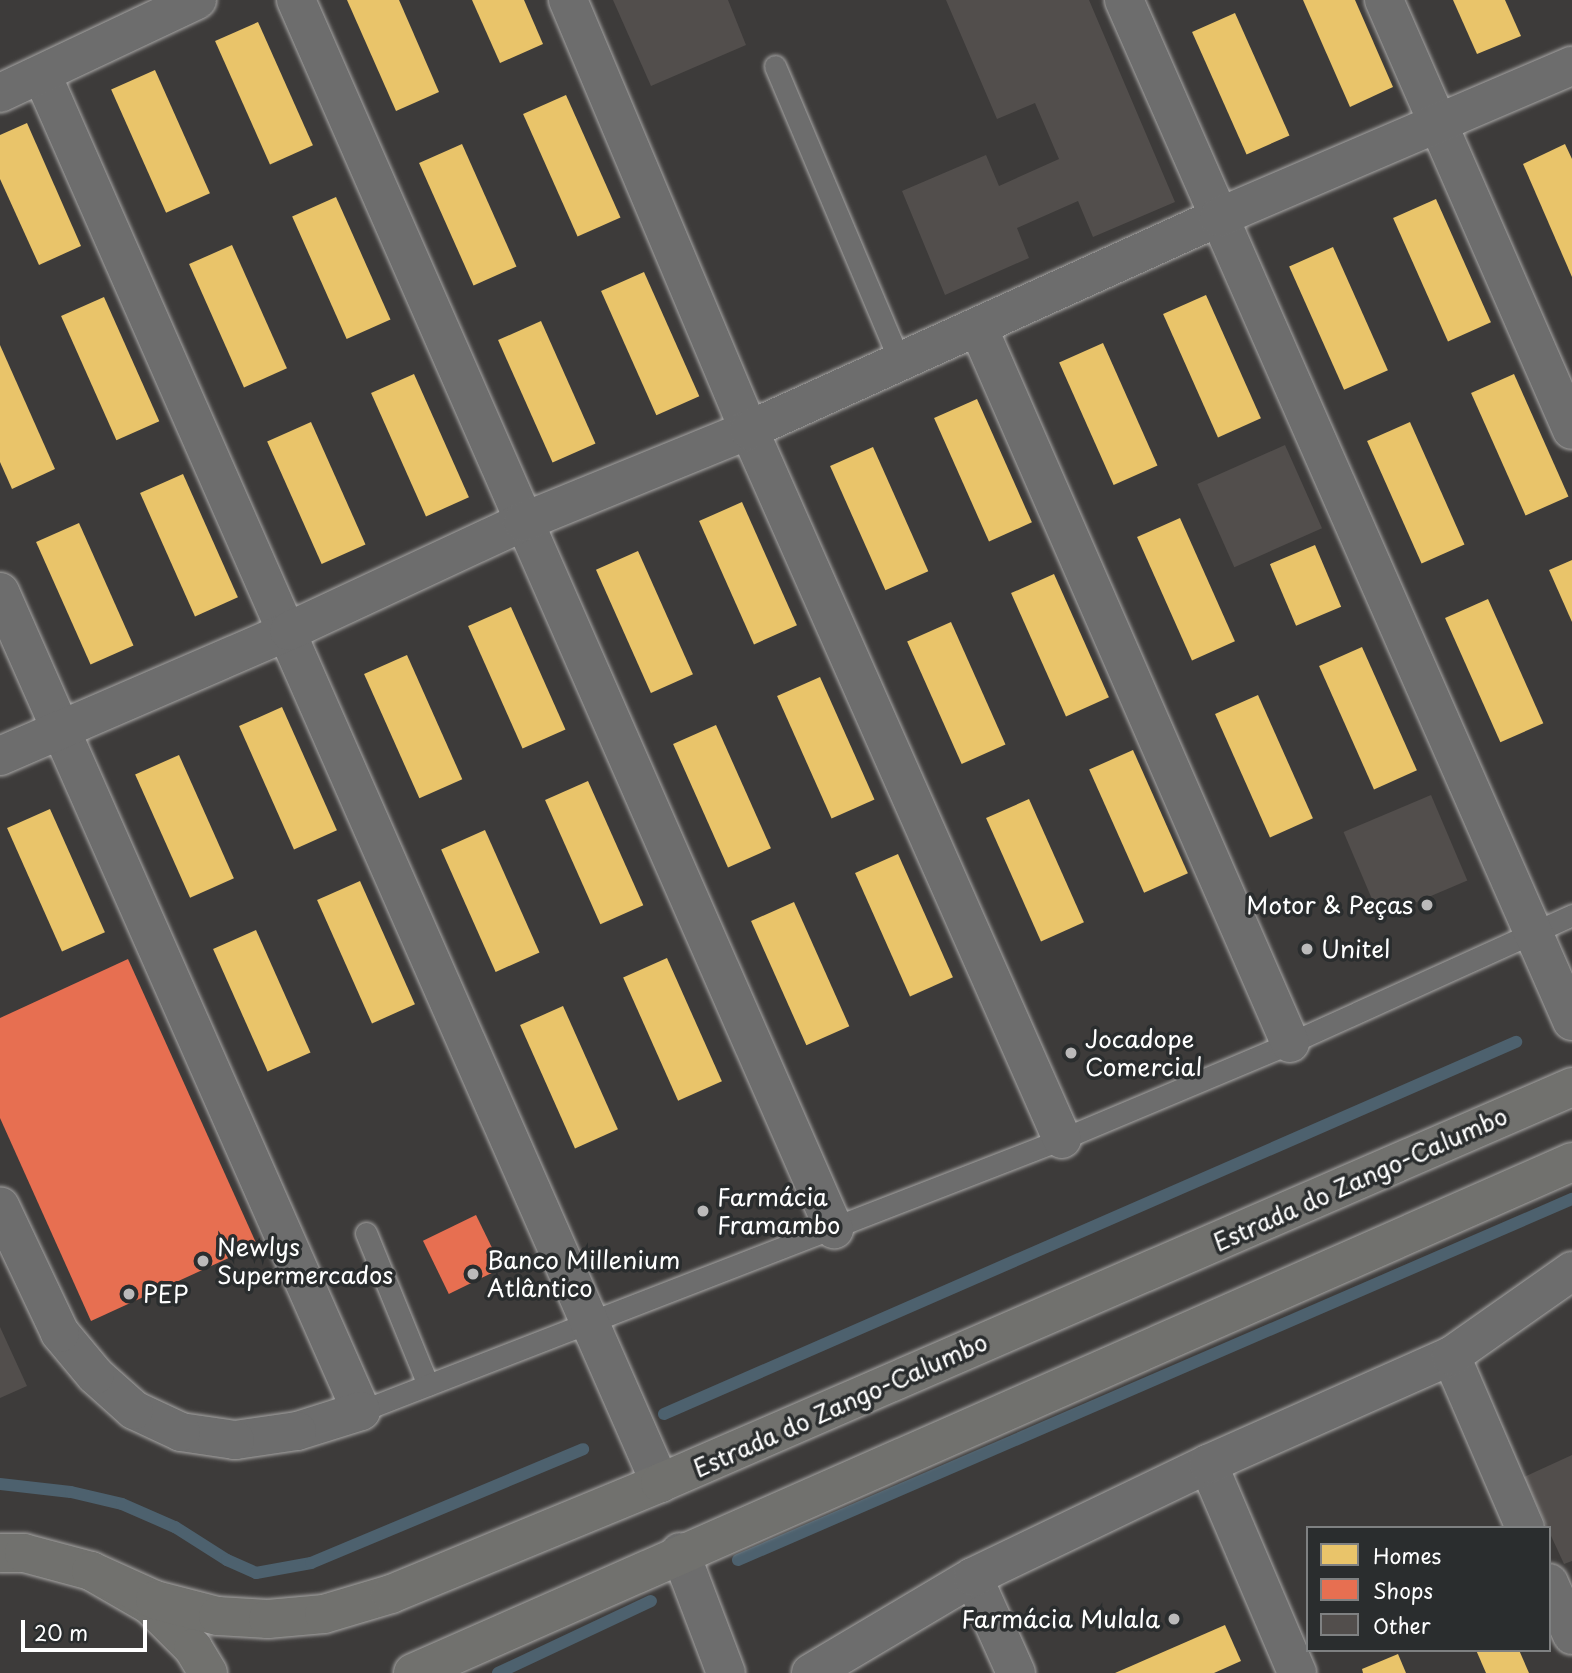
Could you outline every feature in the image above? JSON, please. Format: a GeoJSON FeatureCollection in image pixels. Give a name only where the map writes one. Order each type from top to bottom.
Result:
{"type":"FeatureCollection","features":[{"type":"Feature","properties":{"kind":"main road","name":"Estrada do Zango-Calumbo"},"geometry":{"type":"LineString","coordinates":[[91,1571],[155,1600],[218,1616],[268,1619],[324,1614],[460,1568],[1572,1087]]}},
{"type":"Feature","properties":{"kind":"main road"},"geometry":{"type":"LineString","coordinates":[[413,1673],[680,1552],[1572,1162]]}},
{"type":"Feature","properties":{"kind":"main road"},"geometry":{"type":"LineString","coordinates":[[8,1548],[91,1571],[150,1605],[192,1648],[208,1673]]}},
{"type":"Feature","properties":{"kind":"street"},"geometry":{"type":"LineString","coordinates":[[0,93],[197,0]]}},
{"type":"Feature","properties":{"kind":"street"},"geometry":{"type":"LineString","coordinates":[[296,0],[834,1229]]}},
{"type":"Feature","properties":{"kind":"street"},"geometry":{"type":"LineString","coordinates":[[568,0],[749,430],[1062,1139]]}},
{"type":"Feature","properties":{"kind":"street"},"geometry":{"type":"LineString","coordinates":[[1124,0],[1219,217],[1554,930],[1572,1021]]}},
{"type":"Feature","properties":{"kind":"street"},"geometry":{"type":"LineString","coordinates":[[1384,0],[1437,127],[1572,430]]}},
{"type":"Feature","properties":{"kind":"street"},"geometry":{"type":"LineString","coordinates":[[0,756],[289,631],[523,522],[749,430],[1219,217],[1437,127],[1572,66]]}},
{"type":"Feature","properties":{"kind":"street"},"geometry":{"type":"LineString","coordinates":[[42,75],[289,631],[660,1483]]}},
{"type":"Feature","properties":{"kind":"street"},"geometry":{"type":"LineString","coordinates":[[978,327],[1290,1043]]}},
{"type":"Feature","properties":{"kind":"street"},"geometry":{"type":"LineString","coordinates":[[0,592],[62,727],[360,1411],[277,1436],[235,1440],[181,1432],[134,1409],[95,1375],[60,1333],[0,1206]]}},
{"type":"Feature","properties":{"kind":"street"},"geometry":{"type":"LineString","coordinates":[[811,1673],[973,1577],[1209,1464],[1451,1356],[1572,1271]]}},
{"type":"Feature","properties":{"kind":"street"},"geometry":{"type":"LineString","coordinates":[[1451,1356],[1524,1526]]}},
{"type":"Feature","properties":{"kind":"street"},"geometry":{"type":"LineString","coordinates":[[1209,1464],[1297,1673]]}},
{"type":"Feature","properties":{"kind":"street"},"geometry":{"type":"LineString","coordinates":[[680,1552],[726,1673]]}},
{"type":"Feature","properties":{"kind":"street"},"geometry":{"type":"LineString","coordinates":[[973,1577],[1016,1673]]}},
{"type":"Feature","properties":{"kind":"street"},"geometry":{"type":"LineString","coordinates":[[1551,1588],[1572,1635]]}},
{"type":"Feature","properties":{"kind":"lane"},"geometry":{"type":"LineString","coordinates":[[775,66],[900,362]]}},
{"type":"Feature","properties":{"kind":"lane"},"geometry":{"type":"LineString","coordinates":[[360,1411],[1062,1139],[1554,930],[1572,915]]}},
{"type":"Feature","properties":{"kind":"lane"},"geometry":{"type":"LineString","coordinates":[[366,1233],[429,1385]]}},
{"type":"Feature","properties":{"kind":"building: Homes"},"geometry":{"type":"Polygon","coordinates":[[[347,0],[399,0],[439,92],[396,111],[347,0]]]}},
{"type":"Feature","properties":{"kind":"building: Homes"},"geometry":{"type":"Polygon","coordinates":[[[472,0],[524,0],[543,44],[500,63],[472,0]]]}},
{"type":"Feature","properties":{"kind":"building: Homes"},"geometry":{"type":"Polygon","coordinates":[[[1303,0],[1355,0],[1393,87],[1350,107],[1303,0]]]}},
{"type":"Feature","properties":{"kind":"building: Homes"},"geometry":{"type":"Polygon","coordinates":[[[1453,0],[1505,0],[1521,36],[1477,54],[1453,0]]]}},
{"type":"Feature","properties":{"kind":"building: Homes"},"geometry":{"type":"Polygon","coordinates":[[[1235,13],[1290,135],[1247,155],[1192,32],[1235,13]]]}},
{"type":"Feature","properties":{"kind":"building: Homes"},"geometry":{"type":"Polygon","coordinates":[[[258,22],[313,145],[270,164],[215,41],[258,22]]]}},
{"type":"Feature","properties":{"kind":"building: Homes"},"geometry":{"type":"Polygon","coordinates":[[[155,70],[210,193],[166,213],[111,90],[155,70]]]}},
{"type":"Feature","properties":{"kind":"building: Homes"},"geometry":{"type":"Polygon","coordinates":[[[566,95],[621,217],[578,237],[523,114],[566,95]]]}},
{"type":"Feature","properties":{"kind":"building: Homes"},"geometry":{"type":"Polygon","coordinates":[[[27,123],[81,246],[39,265],[0,179],[0,135],[27,123]]]}},
{"type":"Feature","properties":{"kind":"building: Homes"},"geometry":{"type":"Polygon","coordinates":[[[462,144],[517,266],[474,286],[419,163],[462,144]]]}},
{"type":"Feature","properties":{"kind":"building: Homes"},"geometry":{"type":"Polygon","coordinates":[[[1565,144],[1572,159],[1572,277],[1523,164],[1565,144]]]}},
{"type":"Feature","properties":{"kind":"building: Homes"},"geometry":{"type":"Polygon","coordinates":[[[336,197],[391,319],[347,339],[292,217],[336,197]]]}},
{"type":"Feature","properties":{"kind":"building: Homes"},"geometry":{"type":"Polygon","coordinates":[[[1436,199],[1491,322],[1448,341],[1393,218],[1436,199]]]}},
{"type":"Feature","properties":{"kind":"building: Homes"},"geometry":{"type":"Polygon","coordinates":[[[232,245],[287,368],[244,387],[189,264],[232,245]]]}},
{"type":"Feature","properties":{"kind":"building: Homes"},"geometry":{"type":"Polygon","coordinates":[[[1333,247],[1388,370],[1344,390],[1289,267],[1333,247]]]}},
{"type":"Feature","properties":{"kind":"building: Homes"},"geometry":{"type":"Polygon","coordinates":[[[644,272],[699,396],[656,415],[601,291],[644,272]]]}},
{"type":"Feature","properties":{"kind":"building: Homes"},"geometry":{"type":"Polygon","coordinates":[[[1206,295],[1261,418],[1218,437],[1163,314],[1206,295]]]}},
{"type":"Feature","properties":{"kind":"building: Homes"},"geometry":{"type":"Polygon","coordinates":[[[104,297],[159,421],[116,440],[61,316],[104,297]]]}},
{"type":"Feature","properties":{"kind":"building: Homes"},"geometry":{"type":"Polygon","coordinates":[[[541,321],[596,443],[553,463],[498,340],[541,321]]]}},
{"type":"Feature","properties":{"kind":"building: Homes"},"geometry":{"type":"Polygon","coordinates":[[[1103,343],[1158,465],[1114,485],[1059,363],[1103,343]]]}},
{"type":"Feature","properties":{"kind":"building: Homes"},"geometry":{"type":"Polygon","coordinates":[[[0,345],[55,469],[12,489],[0,462],[0,345]]]}},
{"type":"Feature","properties":{"kind":"building: Homes"},"geometry":{"type":"Polygon","coordinates":[[[414,374],[469,497],[426,516],[371,393],[414,374]]]}},
{"type":"Feature","properties":{"kind":"building: Homes"},"geometry":{"type":"Polygon","coordinates":[[[1514,374],[1569,496],[1526,516],[1471,393],[1514,374]]]}},
{"type":"Feature","properties":{"kind":"building: Homes"},"geometry":{"type":"Polygon","coordinates":[[[977,399],[1032,522],[989,541],[934,418],[977,399]]]}},
{"type":"Feature","properties":{"kind":"building: Homes"},"geometry":{"type":"Polygon","coordinates":[[[311,422],[366,544],[322,564],[267,442],[311,422]]]}},
{"type":"Feature","properties":{"kind":"building: Homes"},"geometry":{"type":"Polygon","coordinates":[[[1410,422],[1465,544],[1422,564],[1367,441],[1410,422]]]}},
{"type":"Feature","properties":{"kind":"building: Homes"},"geometry":{"type":"Polygon","coordinates":[[[873,447],[928,571],[885,590],[830,466],[873,447]]]}},
{"type":"Feature","properties":{"kind":"building: Homes"},"geometry":{"type":"Polygon","coordinates":[[[183,474],[238,597],[195,616],[140,493],[183,474]]]}},
{"type":"Feature","properties":{"kind":"building: Homes"},"geometry":{"type":"Polygon","coordinates":[[[742,502],[797,625],[754,644],[699,521],[742,502]]]}},
{"type":"Feature","properties":{"kind":"building: Homes"},"geometry":{"type":"Polygon","coordinates":[[[1180,518],[1235,641],[1192,660],[1137,537],[1180,518]]]}},
{"type":"Feature","properties":{"kind":"building: Homes"},"geometry":{"type":"Polygon","coordinates":[[[79,523],[134,645],[91,665],[36,542],[79,523]]]}},
{"type":"Feature","properties":{"kind":"building: Homes"},"geometry":{"type":"Polygon","coordinates":[[[1315,545],[1341,607],[1296,626],[1270,564],[1315,545]]]}},
{"type":"Feature","properties":{"kind":"building: Homes"},"geometry":{"type":"Polygon","coordinates":[[[638,551],[693,674],[651,693],[596,570],[638,551]]]}},
{"type":"Feature","properties":{"kind":"building: Homes"},"geometry":{"type":"Polygon","coordinates":[[[1572,560],[1572,622],[1549,570],[1572,560]]]}},
{"type":"Feature","properties":{"kind":"building: Homes"},"geometry":{"type":"Polygon","coordinates":[[[1054,574],[1109,697],[1066,716],[1011,593],[1054,574]]]}},
{"type":"Feature","properties":{"kind":"building: Homes"},"geometry":{"type":"Polygon","coordinates":[[[1488,599],[1543,723],[1500,742],[1445,618],[1488,599]]]}},
{"type":"Feature","properties":{"kind":"building: Homes"},"geometry":{"type":"Polygon","coordinates":[[[511,607],[566,729],[523,749],[468,626],[511,607]]]}},
{"type":"Feature","properties":{"kind":"building: Homes"},"geometry":{"type":"Polygon","coordinates":[[[951,622],[1006,744],[962,764],[907,642],[951,622]]]}},
{"type":"Feature","properties":{"kind":"building: Homes"},"geometry":{"type":"Polygon","coordinates":[[[1362,647],[1417,770],[1374,789],[1319,666],[1362,647]]]}},
{"type":"Feature","properties":{"kind":"building: Homes"},"geometry":{"type":"Polygon","coordinates":[[[407,655],[462,779],[419,798],[364,674],[407,655]]]}},
{"type":"Feature","properties":{"kind":"building: Homes"},"geometry":{"type":"Polygon","coordinates":[[[820,677],[875,799],[832,819],[777,696],[820,677]]]}},
{"type":"Feature","properties":{"kind":"building: Homes"},"geometry":{"type":"Polygon","coordinates":[[[1258,695],[1313,818],[1270,837],[1215,714],[1258,695]]]}},
{"type":"Feature","properties":{"kind":"building: Homes"},"geometry":{"type":"Polygon","coordinates":[[[282,707],[337,830],[294,849],[239,726],[282,707]]]}},
{"type":"Feature","properties":{"kind":"building: Homes"},"geometry":{"type":"Polygon","coordinates":[[[716,725],[771,848],[728,867],[673,744],[716,725]]]}},
{"type":"Feature","properties":{"kind":"building: Homes"},"geometry":{"type":"Polygon","coordinates":[[[1133,750],[1188,873],[1144,893],[1089,770],[1133,750]]]}},
{"type":"Feature","properties":{"kind":"building: Homes"},"geometry":{"type":"Polygon","coordinates":[[[179,755],[234,878],[190,898],[135,775],[179,755]]]}},
{"type":"Feature","properties":{"kind":"building: Homes"},"geometry":{"type":"Polygon","coordinates":[[[588,781],[643,905],[600,924],[545,800],[588,781]]]}},
{"type":"Feature","properties":{"kind":"building: Homes"},"geometry":{"type":"Polygon","coordinates":[[[1029,799],[1084,922],[1041,941],[986,818],[1029,799]]]}},
{"type":"Feature","properties":{"kind":"building: Homes"},"geometry":{"type":"Polygon","coordinates":[[[50,809],[105,932],[62,951],[7,828],[50,809]]]}},
{"type":"Feature","properties":{"kind":"building: Homes"},"geometry":{"type":"Polygon","coordinates":[[[485,830],[540,952],[496,972],[441,850],[485,830]]]}},
{"type":"Feature","properties":{"kind":"building: Homes"},"geometry":{"type":"Polygon","coordinates":[[[898,854],[953,977],[910,996],[855,873],[898,854]]]}},
{"type":"Feature","properties":{"kind":"building: Homes"},"geometry":{"type":"Polygon","coordinates":[[[360,881],[415,1004],[372,1023],[317,900],[360,881]]]}},
{"type":"Feature","properties":{"kind":"building: Homes"},"geometry":{"type":"Polygon","coordinates":[[[794,902],[849,1026],[806,1045],[751,921],[794,902]]]}},
{"type":"Feature","properties":{"kind":"building: Homes"},"geometry":{"type":"Polygon","coordinates":[[[256,930],[311,1052],[268,1072],[213,949],[256,930]]]}},
{"type":"Feature","properties":{"kind":"building: Homes"},"geometry":{"type":"Polygon","coordinates":[[[667,958],[722,1081],[678,1101],[623,978],[667,958]]]}},
{"type":"Feature","properties":{"kind":"building: Homes"},"geometry":{"type":"Polygon","coordinates":[[[563,1006],[618,1129],[575,1148],[520,1025],[563,1006]]]}},
{"type":"Feature","properties":{"kind":"building: Homes"},"geometry":{"type":"Polygon","coordinates":[[[1225,1625],[1241,1661],[1214,1673],[1115,1673],[1225,1625]]]}},
{"type":"Feature","properties":{"kind":"building: Homes"},"geometry":{"type":"Polygon","coordinates":[[[1477,1652],[1520,1652],[1529,1673],[1486,1673],[1477,1652]]]}},
{"type":"Feature","properties":{"kind":"building: Homes"},"geometry":{"type":"Polygon","coordinates":[[[1398,1654],[1406,1673],[1363,1673],[1362,1669],[1398,1654]]]}},
{"type":"Feature","properties":{"kind":"building: Shops"},"geometry":{"type":"Polygon","coordinates":[[[128,959],[257,1245],[91,1321],[0,1118],[0,1018],[128,959]]]}},
{"type":"Feature","properties":{"kind":"building: Shops"},"geometry":{"type":"Polygon","coordinates":[[[476,1215],[502,1268],[449,1294],[423,1241],[476,1215]]]}},
{"type":"Feature","properties":{"kind":"building: Other"},"geometry":{"type":"Polygon","coordinates":[[[613,0],[728,0],[746,45],[651,86],[613,0]]]}},
{"type":"Feature","properties":{"kind":"building: Other"},"geometry":{"type":"Polygon","coordinates":[[[946,0],[1089,0],[1175,202],[1093,237],[1078,201],[1017,228],[1029,258],[945,295],[902,191],[986,155],[999,186],[1059,159],[1035,103],[997,119],[946,0]]]}},
{"type":"Feature","properties":{"kind":"building: Other"},"geometry":{"type":"Polygon","coordinates":[[[1285,445],[1322,528],[1234,567],[1197,484],[1285,445]]]}},
{"type":"Feature","properties":{"kind":"building: Other"},"geometry":{"type":"Polygon","coordinates":[[[1431,795],[1467,881],[1380,918],[1344,832],[1431,795]]]}},
{"type":"Feature","properties":{"kind":"building: Other"},"geometry":{"type":"Polygon","coordinates":[[[0,1327],[27,1386],[0,1398],[0,1327]]]}},
{"type":"Feature","properties":{"kind":"building: Other"},"geometry":{"type":"Polygon","coordinates":[[[1572,1455],[1572,1561],[1564,1564],[1551,1536],[1551,1526],[1547,1526],[1524,1477],[1572,1455]]]}},
{"type":"Feature","properties":{"kind":"waterway"},"geometry":{"type":"LineString","coordinates":[[664,1414],[1516,1042]]}},
{"type":"Feature","properties":{"kind":"waterway"},"geometry":{"type":"LineString","coordinates":[[738,1560],[1572,1199]]}},
{"type":"Feature","properties":{"kind":"waterway"},"geometry":{"type":"LineString","coordinates":[[0,1484],[71,1492],[122,1504],[175,1527],[227,1560],[256,1573],[311,1563],[583,1449]]}},
{"type":"Feature","properties":{"kind":"waterway"},"geometry":{"type":"LineString","coordinates":[[498,1673],[651,1601]]}},
{"type":"Feature","properties":{"kind":"place","name":"Motor & Peças"},"geometry":{"type":"Point","coordinates":[1427,905]}},
{"type":"Feature","properties":{"kind":"place","name":"Unitel"},"geometry":{"type":"Point","coordinates":[1307,949]}},
{"type":"Feature","properties":{"kind":"place","name":"Jocadope Comercial"},"geometry":{"type":"Point","coordinates":[1071,1053]}},
{"type":"Feature","properties":{"kind":"place","name":"Farmácia Framambo"},"geometry":{"type":"Point","coordinates":[703,1211]}},
{"type":"Feature","properties":{"kind":"place","name":"Newlys Supermercados"},"geometry":{"type":"Point","coordinates":[203,1261]}},
{"type":"Feature","properties":{"kind":"place","name":"Banco Millenium Atlântico"},"geometry":{"type":"Point","coordinates":[473,1274]}},
{"type":"Feature","properties":{"kind":"place","name":"PEP"},"geometry":{"type":"Point","coordinates":[129,1294]}},
{"type":"Feature","properties":{"kind":"place","name":"Farmácia Mulala"},"geometry":{"type":"Point","coordinates":[1174,1619]}}]}
